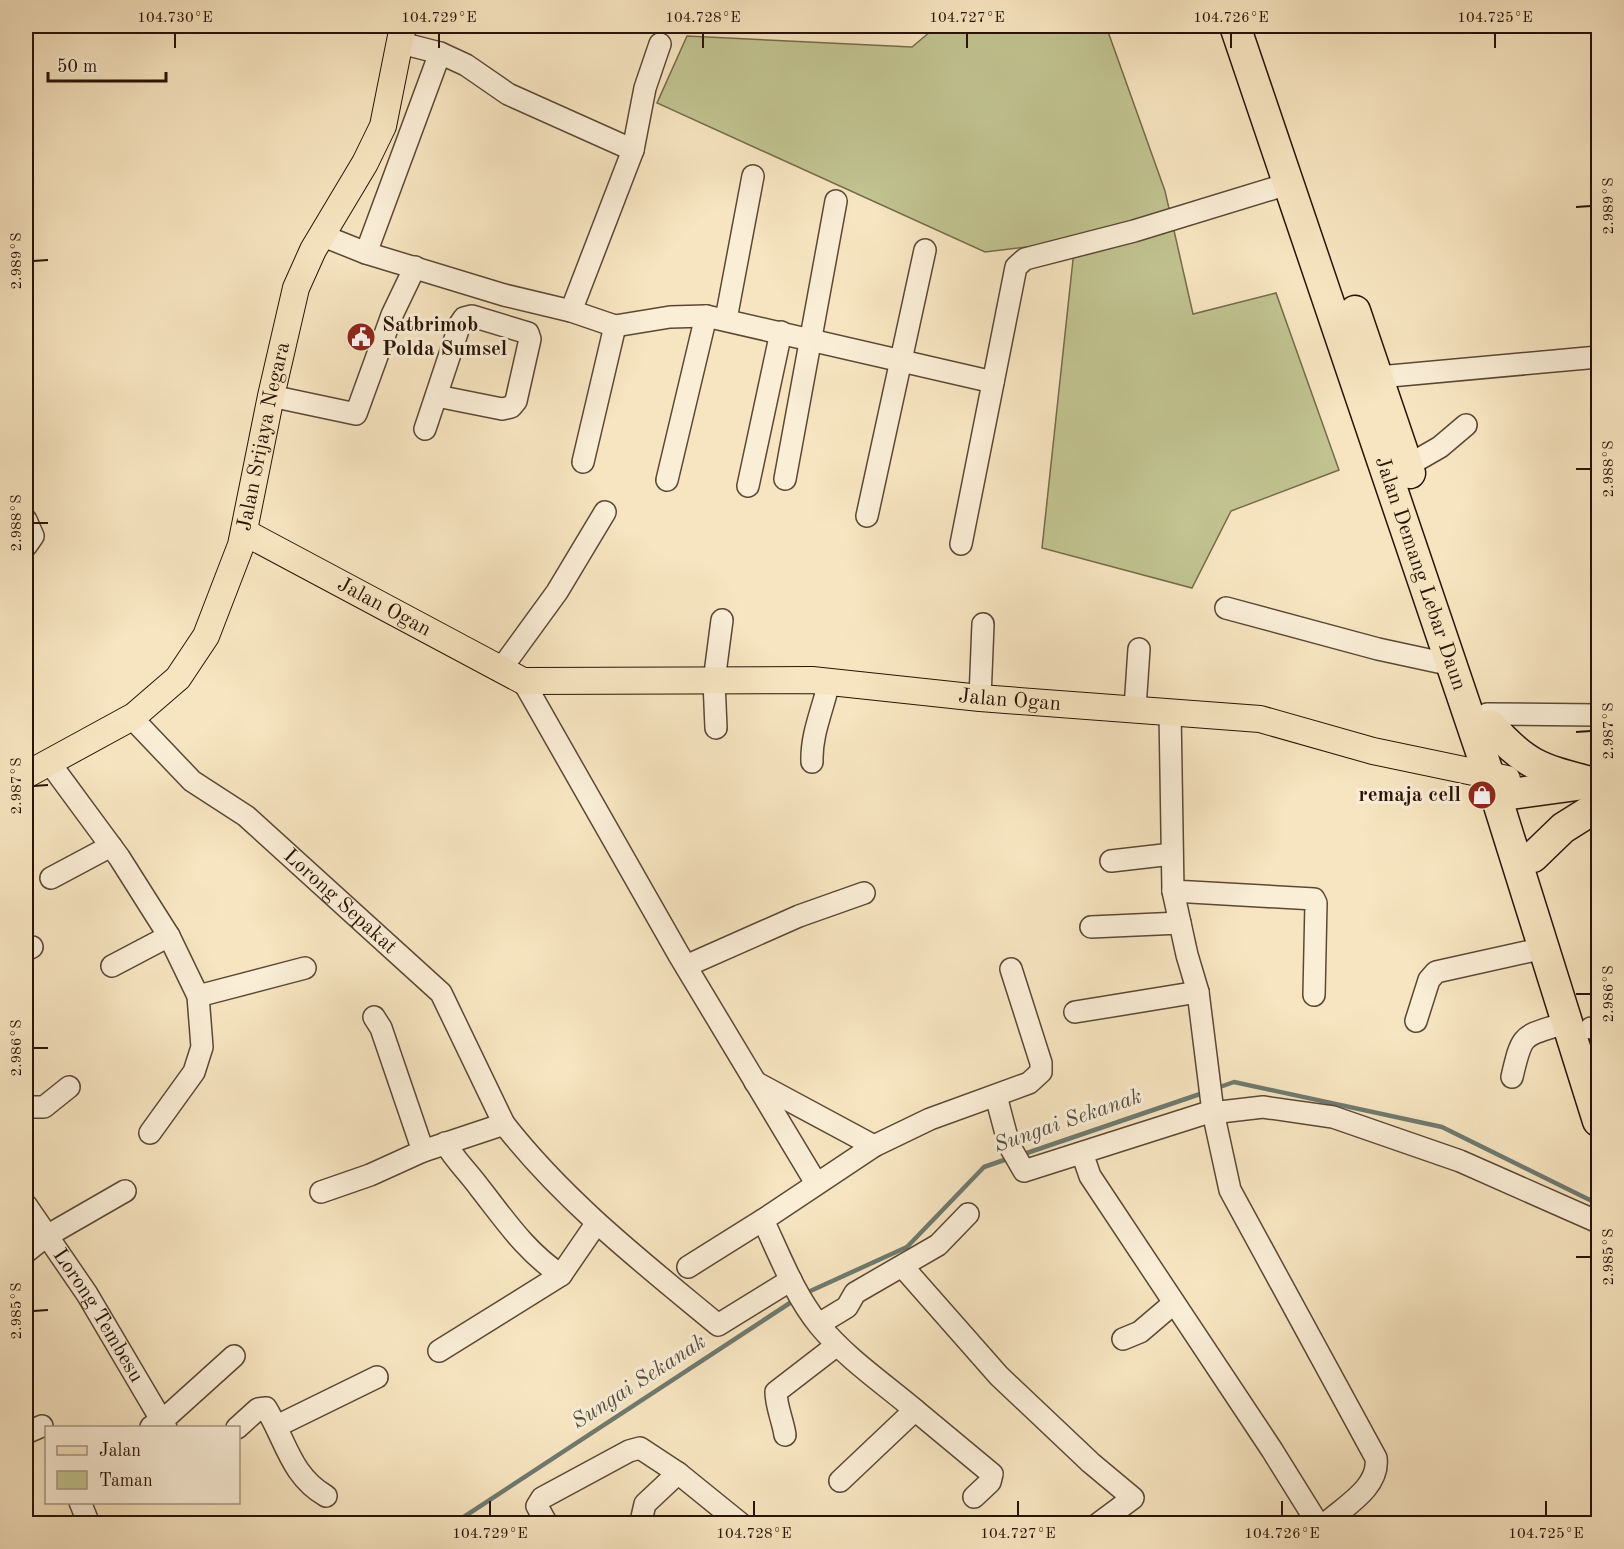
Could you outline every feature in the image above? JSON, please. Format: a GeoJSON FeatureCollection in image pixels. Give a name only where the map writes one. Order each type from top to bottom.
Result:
{"type":"FeatureCollection","features":[{"type":"Feature","properties":{"kind":"highway","name":"Jalan Demang Lebar Daun"},"geometry":{"type":"LineString","coordinates":[[1235,26],[1291,183],[1452,665],[1504,796],[1533,856],[1589,1033],[1599,1121]]}},
{"type":"Feature","properties":{"kind":"highway","name":"Jalan Demang Lebar Daun"},"geometry":{"type":"LineString","coordinates":[[1255,26],[1379,378],[1488,719],[1504,796],[1544,948],[1589,1033]]}},
{"type":"Feature","properties":{"kind":"highway"},"geometry":{"type":"LineString","coordinates":[[1488,719],[1512,750],[1525,760],[1597,792]]}},
{"type":"Feature","properties":{"kind":"highway"},"geometry":{"type":"LineString","coordinates":[[1504,796],[1597,792]]}},
{"type":"Feature","properties":{"kind":"highway"},"geometry":{"type":"LineString","coordinates":[[1533,856],[1597,792]]}},
{"type":"Feature","properties":{"kind":"main road","name":"Jalan Srijaya Negara"},"geometry":{"type":"LineString","coordinates":[[26,776],[131,717],[178,678],[206,636],[242,545],[271,396],[296,288],[321,235],[383,126],[402,34]]}},
{"type":"Feature","properties":{"kind":"main road","name":"Jalan Ogan"},"geometry":{"type":"LineString","coordinates":[[244,532],[523,681],[829,682],[980,698],[1260,719],[1373,751],[1504,796]]}},
{"type":"Feature","properties":{"kind":"street"},"geometry":{"type":"LineString","coordinates":[[402,34],[466,65],[508,94],[633,150]]}},
{"type":"Feature","properties":{"kind":"street"},"geometry":{"type":"LineString","coordinates":[[571,311],[633,150],[645,88],[660,44]]}},
{"type":"Feature","properties":{"kind":"street"},"geometry":{"type":"LineString","coordinates":[[366,253],[440,53]]}},
{"type":"Feature","properties":{"kind":"street"},"geometry":{"type":"LineString","coordinates":[[667,480],[716,317],[753,176]]}},
{"type":"Feature","properties":{"kind":"street"},"geometry":{"type":"LineString","coordinates":[[961,544],[1016,267],[1026,259],[1134,231],[1291,183]]}},
{"type":"Feature","properties":{"kind":"street"},"geometry":{"type":"LineString","coordinates":[[785,479],[813,338],[836,201]]}},
{"type":"Feature","properties":{"kind":"street"},"geometry":{"type":"LineString","coordinates":[[321,235],[366,253],[504,295],[571,311],[615,326],[670,317],[716,317],[993,382]]}},
{"type":"Feature","properties":{"kind":"street"},"geometry":{"type":"LineString","coordinates":[[867,516],[925,250]]}},
{"type":"Feature","properties":{"kind":"street"},"geometry":{"type":"LineString","coordinates":[[271,396],[356,414],[392,315],[415,267]]}},
{"type":"Feature","properties":{"kind":"street"},"geometry":{"type":"LineString","coordinates":[[496,322],[504,295]]}},
{"type":"Feature","properties":{"kind":"street"},"geometry":{"type":"LineString","coordinates":[[425,429],[465,318],[472,316],[523,329],[530,339],[516,401],[511,407],[502,409],[437,396]]}},
{"type":"Feature","properties":{"kind":"street"},"geometry":{"type":"LineString","coordinates":[[583,462],[615,326]]}},
{"type":"Feature","properties":{"kind":"street"},"geometry":{"type":"LineString","coordinates":[[748,486],[781,332]]}},
{"type":"Feature","properties":{"kind":"street"},"geometry":{"type":"LineString","coordinates":[[1379,378],[1599,357]]}},
{"type":"Feature","properties":{"kind":"street"},"geometry":{"type":"LineString","coordinates":[[1407,465],[1440,447],[1466,425]]}},
{"type":"Feature","properties":{"kind":"street"},"geometry":{"type":"LineString","coordinates":[[501,669],[557,592],[605,512]]}},
{"type":"Feature","properties":{"kind":"street"},"geometry":{"type":"LineString","coordinates":[[26,520],[33,536],[26,546]]}},
{"type":"Feature","properties":{"kind":"street"},"geometry":{"type":"LineString","coordinates":[[1226,608],[1378,649],[1452,665]]}},
{"type":"Feature","properties":{"kind":"street"},"geometry":{"type":"LineString","coordinates":[[716,728],[714,681],[722,620]]}},
{"type":"Feature","properties":{"kind":"street"},"geometry":{"type":"LineString","coordinates":[[980,698],[983,624]]}},
{"type":"Feature","properties":{"kind":"street"},"geometry":{"type":"LineString","coordinates":[[1135,708],[1139,649]]}},
{"type":"Feature","properties":{"kind":"street"},"geometry":{"type":"LineString","coordinates":[[523,681],[686,966],[816,1183]]}},
{"type":"Feature","properties":{"kind":"street"},"geometry":{"type":"LineString","coordinates":[[812,762],[812,740],[823,709],[829,682]]}},
{"type":"Feature","properties":{"kind":"street"},"geometry":{"type":"LineString","coordinates":[[1170,712],[1173,891],[1198,992],[1213,1109],[1230,1190],[1376,1458],[1377,1469],[1372,1482],[1325,1524]]}},
{"type":"Feature","properties":{"kind":"street"},"geometry":{"type":"LineString","coordinates":[[1488,719],[1599,715]]}},
{"type":"Feature","properties":{"kind":"street","name":"Lorong Sepakat"},"geometry":{"type":"LineString","coordinates":[[131,717],[192,781],[246,816],[441,993],[504,1124],[533,1161],[596,1224],[718,1325],[793,1285]]}},
{"type":"Feature","properties":{"kind":"street"},"geometry":{"type":"LineString","coordinates":[[49,762],[111,846],[169,936],[198,996],[202,1047],[194,1072],[150,1133]]}},
{"type":"Feature","properties":{"kind":"street"},"geometry":{"type":"LineString","coordinates":[[51,878],[111,846]]}},
{"type":"Feature","properties":{"kind":"street"},"geometry":{"type":"LineString","coordinates":[[1112,861],[1172,854]]}},
{"type":"Feature","properties":{"kind":"street"},"geometry":{"type":"LineString","coordinates":[[1173,891],[1314,899],[1316,903],[1314,995]]}},
{"type":"Feature","properties":{"kind":"street"},"geometry":{"type":"LineString","coordinates":[[686,966],[800,915],[864,892]]}},
{"type":"Feature","properties":{"kind":"street"},"geometry":{"type":"LineString","coordinates":[[1091,927],[1180,923]]}},
{"type":"Feature","properties":{"kind":"street"},"geometry":{"type":"LineString","coordinates":[[112,966],[169,936]]}},
{"type":"Feature","properties":{"kind":"street"},"geometry":{"type":"LineString","coordinates":[[1416,1021],[1429,980],[1436,972],[1544,948]]}},
{"type":"Feature","properties":{"kind":"street"},"geometry":{"type":"LineString","coordinates":[[198,996],[304,968]]}},
{"type":"Feature","properties":{"kind":"street"},"geometry":{"type":"LineString","coordinates":[[688,1267],[874,1146],[930,1119],[1029,1083],[1041,1072],[1041,1063],[1011,969]]}},
{"type":"Feature","properties":{"kind":"street"},"geometry":{"type":"LineString","coordinates":[[1075,1012],[1198,992]]}},
{"type":"Feature","properties":{"kind":"street"},"geometry":{"type":"LineString","coordinates":[[374,1017],[381,1028],[423,1150]]}},
{"type":"Feature","properties":{"kind":"street"},"geometry":{"type":"LineString","coordinates":[[1512,1077],[1519,1044],[1524,1037],[1589,1033]]}},
{"type":"Feature","properties":{"kind":"street"},"geometry":{"type":"LineString","coordinates":[[755,1082],[874,1146]]}},
{"type":"Feature","properties":{"kind":"street"},"geometry":{"type":"LineString","coordinates":[[26,1107],[44,1107],[69,1087]]}},
{"type":"Feature","properties":{"kind":"street"},"geometry":{"type":"LineString","coordinates":[[996,1096],[1010,1145],[1021,1169],[1027,1171],[1213,1109],[1263,1107],[1333,1118],[1460,1161],[1599,1222]]}},
{"type":"Feature","properties":{"kind":"street"},"geometry":{"type":"LineString","coordinates":[[321,1192],[370,1175],[423,1150],[504,1124]]}},
{"type":"Feature","properties":{"kind":"street"},"geometry":{"type":"LineString","coordinates":[[445,1143],[457,1164],[477,1184],[521,1241],[542,1262],[561,1275]]}},
{"type":"Feature","properties":{"kind":"street"},"geometry":{"type":"LineString","coordinates":[[1082,1153],[1090,1176],[1272,1450],[1318,1524]]}},
{"type":"Feature","properties":{"kind":"street"},"geometry":{"type":"LineString","coordinates":[[26,1252],[45,1237],[125,1191]]}},
{"type":"Feature","properties":{"kind":"street","name":"Lorong Tembesu"},"geometry":{"type":"LineString","coordinates":[[26,1205],[45,1237],[87,1294],[159,1425]]}},
{"type":"Feature","properties":{"kind":"street"},"geometry":{"type":"LineString","coordinates":[[813,1317],[847,1307],[855,1293],[903,1268],[938,1245],[968,1214]]}},
{"type":"Feature","properties":{"kind":"street"},"geometry":{"type":"LineString","coordinates":[[763,1220],[793,1285],[813,1317],[837,1345],[992,1474],[990,1482],[974,1497]]}},
{"type":"Feature","properties":{"kind":"street"},"geometry":{"type":"LineString","coordinates":[[438,1351],[561,1275],[596,1224]]}},
{"type":"Feature","properties":{"kind":"street"},"geometry":{"type":"LineString","coordinates":[[903,1268],[999,1376],[1091,1463],[1133,1498],[1098,1524]]}},
{"type":"Feature","properties":{"kind":"street"},"geometry":{"type":"LineString","coordinates":[[1123,1339],[1140,1332],[1174,1303]]}},
{"type":"Feature","properties":{"kind":"street"},"geometry":{"type":"LineString","coordinates":[[785,1435],[782,1414],[776,1402],[776,1392],[837,1345]]}},
{"type":"Feature","properties":{"kind":"street"},"geometry":{"type":"LineString","coordinates":[[159,1425],[234,1356]]}},
{"type":"Feature","properties":{"kind":"street"},"geometry":{"type":"LineString","coordinates":[[277,1426],[377,1377]]}},
{"type":"Feature","properties":{"kind":"street"},"geometry":{"type":"LineString","coordinates":[[239,1426],[262,1407],[277,1426],[301,1476],[309,1486],[326,1496]]}},
{"type":"Feature","properties":{"kind":"street"},"geometry":{"type":"LineString","coordinates":[[840,1481],[915,1410]]}},
{"type":"Feature","properties":{"kind":"street"},"geometry":{"type":"LineString","coordinates":[[547,1524],[537,1506],[542,1498],[633,1449],[640,1448],[678,1473],[741,1524]]}},
{"type":"Feature","properties":{"kind":"street"},"geometry":{"type":"LineString","coordinates":[[646,1524],[642,1517],[645,1504],[678,1473]]}},
{"type":"Feature","properties":{"kind":"street"},"geometry":{"type":"LineString","coordinates":[[80,1504],[89,1524]]}},
{"type":"Feature","properties":{"kind":"green space"},"geometry":{"type":"Polygon","coordinates":[[[937,26],[1106,26],[1165,191],[1193,314],[1276,293],[1339,470],[1231,511],[1192,588],[1042,548],[1075,241],[985,252],[657,103],[687,36],[912,47],[937,26]]]}},
{"type":"Feature","properties":{"kind":"waterway","name":"Sungai Sekanak"},"geometry":{"type":"LineString","coordinates":[[1217,1088],[1234,1082],[1442,1127],[1598,1204]]}},
{"type":"Feature","properties":{"kind":"waterway","name":"Sungai Sekanak"},"geometry":{"type":"LineString","coordinates":[[1021,1155],[1203,1093]]}},
{"type":"Feature","properties":{"kind":"waterway","name":"Sungai Sekanak"},"geometry":{"type":"LineString","coordinates":[[806,1293],[907,1247],[984,1167],[1010,1158]]}},
{"type":"Feature","properties":{"kind":"waterway","name":"Sungai Sekanak"},"geometry":{"type":"LineString","coordinates":[[453,1524],[796,1299]]}},
{"type":"Feature","properties":{"kind":"place","name":"Satbrimob Polda Sumsel"},"geometry":{"type":"Point","coordinates":[361,337]}},
{"type":"Feature","properties":{"kind":"place","name":"remaja cell"},"geometry":{"type":"Point","coordinates":[1482,795]}}]}
